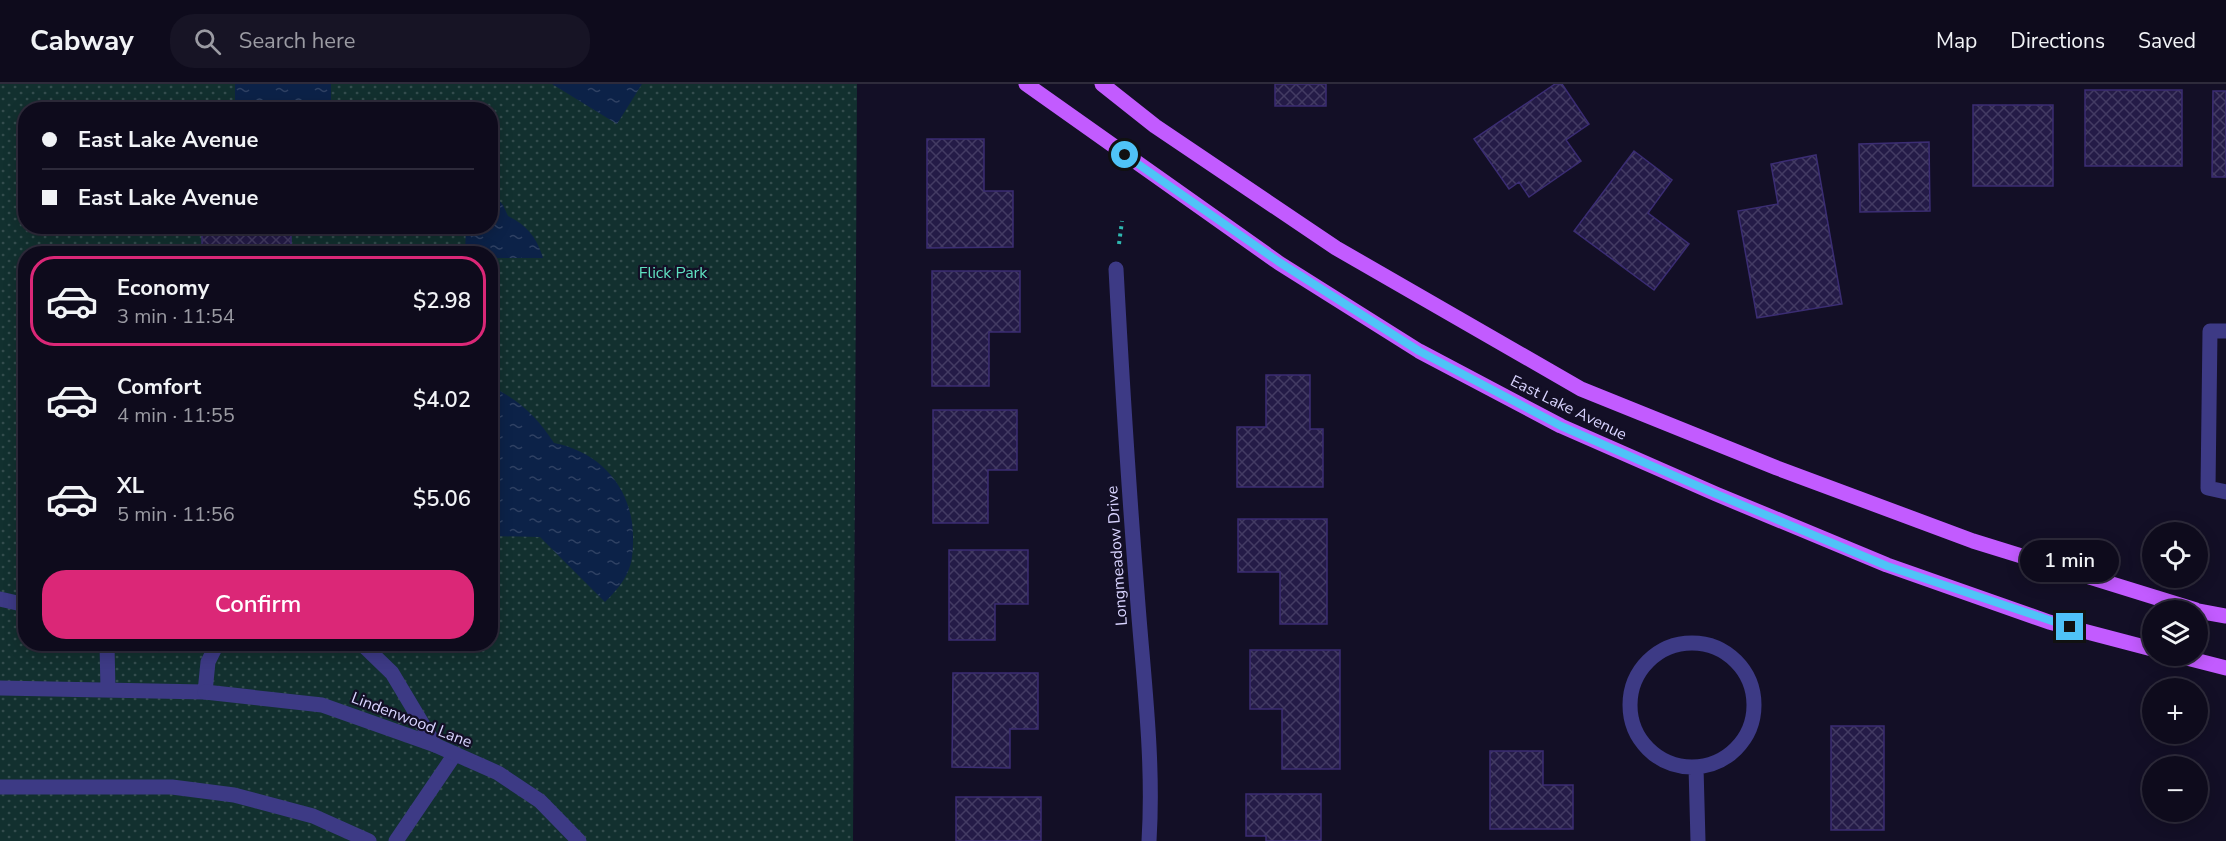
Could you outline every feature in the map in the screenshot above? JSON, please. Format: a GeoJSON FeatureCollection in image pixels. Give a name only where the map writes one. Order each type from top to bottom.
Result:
{"type":"FeatureCollection","features":[{"type":"Feature","properties":{"kind":"main road","name":"East Lake Avenue"},"geometry":{"type":"LineString","coordinates":[[1026,84],[1279,262],[1419,351],[1561,426],[1887,566],[2049,622],[2142,646]]}},
{"type":"Feature","properties":{"kind":"main road","name":"East Lake Avenue"},"geometry":{"type":"LineString","coordinates":[[1102,84],[1155,126],[1336,248],[1581,389],[1777,468],[1973,541],[2162,600]]}},
{"type":"Feature","properties":{"kind":"main road","name":"East Lake Avenue"},"geometry":{"type":"LineString","coordinates":[[2208,613],[2226,616]]}},
{"type":"Feature","properties":{"kind":"main road"},"geometry":{"type":"LineString","coordinates":[[2208,663],[2226,668]]}},
{"type":"Feature","properties":{"kind":"street","name":"Longmeadow Drive"},"geometry":{"type":"LineString","coordinates":[[1116,269],[1124,422],[1146,709],[1149,841]]}},
{"type":"Feature","properties":{"kind":"street"},"geometry":{"type":"LineString","coordinates":[[2226,331],[2210,331],[2208,488],[2226,492]]}},
{"type":"Feature","properties":{"kind":"street"},"geometry":{"type":"LineString","coordinates":[[0,599],[18,603]]}},
{"type":"Feature","properties":{"kind":"street"},"geometry":{"type":"LineString","coordinates":[[1696,643],[1716,648],[1733,659],[1747,675],[1754,694],[1754,715],[1747,735],[1734,751],[1716,763],[1696,767],[1676,765],[1658,757],[1643,743],[1633,726],[1630,705],[1633,686],[1642,668],[1658,654],[1676,646],[1696,643]]}},
{"type":"Feature","properties":{"kind":"street"},"geometry":{"type":"LineString","coordinates":[[106,651],[108,690]]}},
{"type":"Feature","properties":{"kind":"street"},"geometry":{"type":"LineString","coordinates":[[205,692],[208,662],[214,651]]}},
{"type":"Feature","properties":{"kind":"street"},"geometry":{"type":"LineString","coordinates":[[369,651],[392,673],[435,745]]}},
{"type":"Feature","properties":{"kind":"street","name":"Lindenwood Lane"},"geometry":{"type":"LineString","coordinates":[[0,688],[205,692],[322,705],[435,745],[498,773],[540,801],[579,841]]}},
{"type":"Feature","properties":{"kind":"street"},"geometry":{"type":"LineString","coordinates":[[396,841],[455,754]]}},
{"type":"Feature","properties":{"kind":"street"},"geometry":{"type":"LineString","coordinates":[[1696,767],[1698,841]]}},
{"type":"Feature","properties":{"kind":"street"},"geometry":{"type":"LineString","coordinates":[[0,788],[172,788],[234,795],[313,816],[369,841]]}},
{"type":"Feature","properties":{"kind":"green space","name":"Flick Park"},"geometry":{"type":"Polygon","coordinates":[[[0,84],[857,84],[853,841],[0,841],[0,84]]]}},
{"type":"Feature","properties":{"kind":"water"},"geometry":{"type":"Polygon","coordinates":[[[235,84],[331,84],[331,102],[235,102],[235,84]]]}},
{"type":"Feature","properties":{"kind":"water"},"geometry":{"type":"Polygon","coordinates":[[[552,84],[642,84],[617,124],[552,84]]]}},
{"type":"Feature","properties":{"kind":"water"},"geometry":{"type":"Polygon","coordinates":[[[498,199],[508,216],[530,233],[538,244],[543,258],[498,258],[498,246],[465,246],[466,234],[498,234],[498,199]]]}},
{"type":"Feature","properties":{"kind":"water"},"geometry":{"type":"Polygon","coordinates":[[[498,390],[527,410],[554,443],[586,455],[611,475],[627,503],[632,520],[632,557],[629,569],[616,591],[605,602],[540,537],[498,536],[498,390]]]}},
{"type":"Feature","properties":{"kind":"building"},"geometry":{"type":"Polygon","coordinates":[[[1275,84],[1326,84],[1326,106],[1275,106],[1275,84]]]}},
{"type":"Feature","properties":{"kind":"building"},"geometry":{"type":"Polygon","coordinates":[[[1555,84],[1562,84],[1589,124],[1566,140],[1581,161],[1529,197],[1519,182],[1509,189],[1474,139],[1555,84]]]}},
{"type":"Feature","properties":{"kind":"building"},"geometry":{"type":"Polygon","coordinates":[[[2085,90],[2182,90],[2182,166],[2085,166],[2085,90]]]}},
{"type":"Feature","properties":{"kind":"building"},"geometry":{"type":"Polygon","coordinates":[[[2213,91],[2226,91],[2226,177],[2212,177],[2213,91]]]}},
{"type":"Feature","properties":{"kind":"building"},"geometry":{"type":"Polygon","coordinates":[[[1973,105],[2053,105],[2053,186],[1973,186],[1973,105]]]}},
{"type":"Feature","properties":{"kind":"building"},"geometry":{"type":"Polygon","coordinates":[[[927,139],[984,139],[984,191],[1013,191],[1013,247],[927,248],[927,139]]]}},
{"type":"Feature","properties":{"kind":"building"},"geometry":{"type":"Polygon","coordinates":[[[1929,142],[1930,211],[1860,212],[1859,144],[1929,142]]]}},
{"type":"Feature","properties":{"kind":"building"},"geometry":{"type":"Polygon","coordinates":[[[1634,151],[1672,180],[1648,213],[1689,244],[1654,290],[1574,231],[1634,151]]]}},
{"type":"Feature","properties":{"kind":"building"},"geometry":{"type":"Polygon","coordinates":[[[1816,155],[1842,304],[1757,318],[1738,211],[1778,204],[1771,164],[1816,155]]]}},
{"type":"Feature","properties":{"kind":"building"},"geometry":{"type":"Polygon","coordinates":[[[202,234],[291,234],[291,246],[202,246],[202,234]]]}},
{"type":"Feature","properties":{"kind":"building"},"geometry":{"type":"Polygon","coordinates":[[[932,271],[1020,271],[1020,332],[989,332],[989,386],[932,386],[932,271]]]}},
{"type":"Feature","properties":{"kind":"building"},"geometry":{"type":"Polygon","coordinates":[[[1266,375],[1310,375],[1310,429],[1323,429],[1323,487],[1237,487],[1237,427],[1266,427],[1266,375]]]}},
{"type":"Feature","properties":{"kind":"building"},"geometry":{"type":"Polygon","coordinates":[[[933,410],[1017,410],[1017,470],[988,470],[988,523],[933,523],[933,410]]]}},
{"type":"Feature","properties":{"kind":"building"},"geometry":{"type":"Polygon","coordinates":[[[1238,519],[1327,519],[1327,624],[1280,624],[1280,572],[1238,572],[1238,519]]]}},
{"type":"Feature","properties":{"kind":"building"},"geometry":{"type":"Polygon","coordinates":[[[949,550],[1028,550],[1028,604],[995,604],[995,640],[949,640],[949,550]]]}},
{"type":"Feature","properties":{"kind":"building"},"geometry":{"type":"Polygon","coordinates":[[[1250,650],[1340,650],[1340,769],[1282,769],[1282,709],[1250,709],[1250,650]]]}},
{"type":"Feature","properties":{"kind":"building"},"geometry":{"type":"Polygon","coordinates":[[[953,673],[1038,673],[1038,729],[1010,729],[1010,768],[952,767],[953,673]]]}},
{"type":"Feature","properties":{"kind":"building"},"geometry":{"type":"Polygon","coordinates":[[[1831,726],[1884,726],[1884,830],[1831,830],[1831,726]]]}},
{"type":"Feature","properties":{"kind":"building"},"geometry":{"type":"Polygon","coordinates":[[[1490,751],[1543,751],[1543,785],[1573,785],[1573,829],[1490,829],[1490,751]]]}},
{"type":"Feature","properties":{"kind":"building"},"geometry":{"type":"Polygon","coordinates":[[[1246,794],[1321,794],[1321,841],[1266,841],[1266,836],[1246,836],[1246,794]]]}},
{"type":"Feature","properties":{"kind":"building"},"geometry":{"type":"Polygon","coordinates":[[[956,797],[1041,797],[1041,841],[956,841],[956,797]]]}},
{"type":"Feature","properties":{"kind":"route"},"geometry":{"type":"LineString","coordinates":[[1125,155],[1279,262],[1419,351],[1561,426],[1887,566],[2049,622],[2070,627]]}}]}
